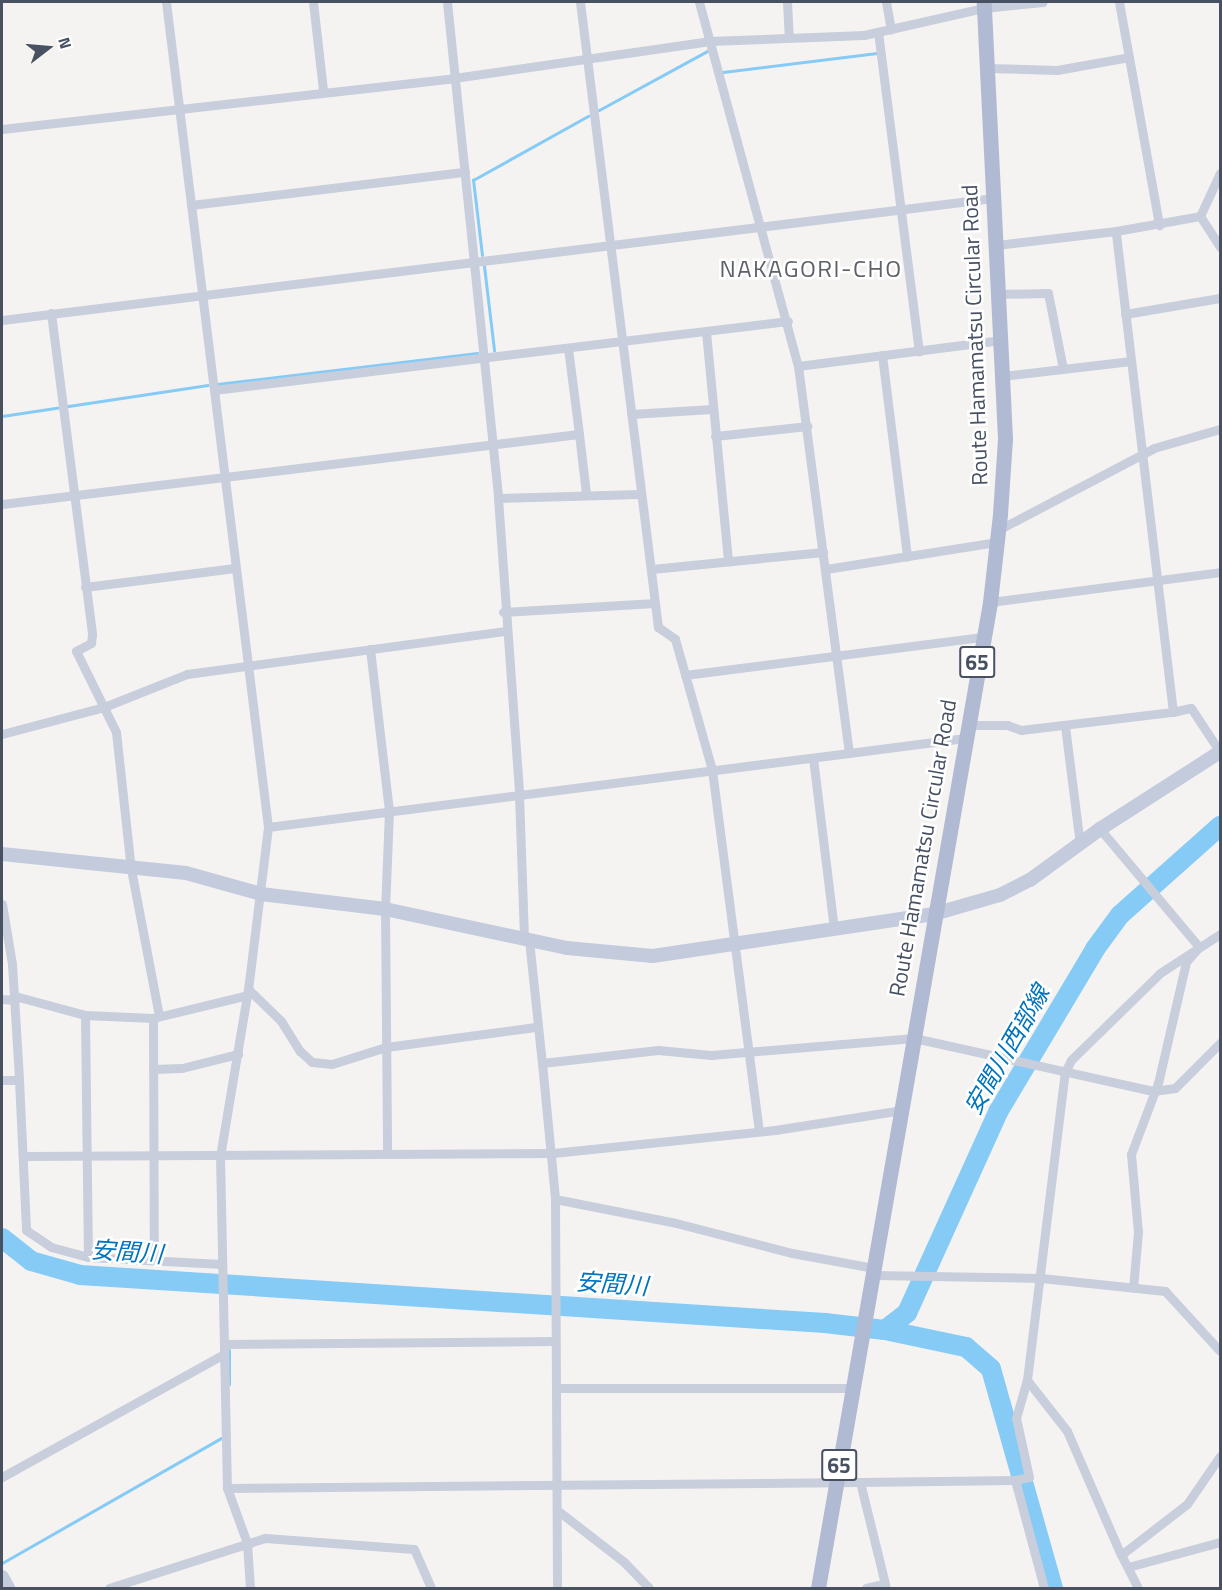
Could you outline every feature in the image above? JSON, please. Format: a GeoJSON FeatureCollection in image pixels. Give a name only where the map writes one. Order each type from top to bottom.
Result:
{"type":"FeatureCollection","features":[{"type":"Feature","properties":{"kind":"main road","name":"Route Hamamatsu Circular Road"},"geometry":{"type":"LineString","coordinates":[[818,1588],[850,1388],[874,1271],[982,637],[990,602],[997,536],[1005,438],[984,5]]}},
{"type":"Feature","properties":{"kind":"street"},"geometry":{"type":"LineString","coordinates":[[166,2],[268,827],[261,894],[238,1054],[220,1156],[227,1488],[247,1543],[250,1588]]}},
{"type":"Feature","properties":{"kind":"street"},"geometry":{"type":"LineString","coordinates":[[313,2],[323,90]]}},
{"type":"Feature","properties":{"kind":"street"},"geometry":{"type":"LineString","coordinates":[[447,2],[498,498],[503,612],[519,794],[526,939],[553,1153],[557,1587],[547,1588]]}},
{"type":"Feature","properties":{"kind":"street"},"geometry":{"type":"LineString","coordinates":[[580,2],[658,627],[675,639],[712,770],[737,945],[759,1130]]}},
{"type":"Feature","properties":{"kind":"street"},"geometry":{"type":"LineString","coordinates":[[699,2],[763,227],[798,366],[849,753]]}},
{"type":"Feature","properties":{"kind":"street"},"geometry":{"type":"LineString","coordinates":[[787,2],[789,37]]}},
{"type":"Feature","properties":{"kind":"street"},"geometry":{"type":"LineString","coordinates":[[886,2],[891,30]]}},
{"type":"Feature","properties":{"kind":"street"},"geometry":{"type":"LineString","coordinates":[[2,129],[323,90],[454,78],[710,41],[789,37],[836,38],[891,30],[984,5],[1043,2]]}},
{"type":"Feature","properties":{"kind":"street"},"geometry":{"type":"LineString","coordinates":[[1119,2],[1159,225]]}},
{"type":"Feature","properties":{"kind":"street"},"geometry":{"type":"LineString","coordinates":[[878,32],[919,351]]}},
{"type":"Feature","properties":{"kind":"street"},"geometry":{"type":"LineString","coordinates":[[987,68],[1057,70],[1129,57]]}},
{"type":"Feature","properties":{"kind":"street"},"geometry":{"type":"LineString","coordinates":[[191,205],[465,172]]}},
{"type":"Feature","properties":{"kind":"street"},"geometry":{"type":"LineString","coordinates":[[1200,216],[1221,173]]}},
{"type":"Feature","properties":{"kind":"street"},"geometry":{"type":"LineString","coordinates":[[2,320],[994,198]]}},
{"type":"Feature","properties":{"kind":"street"},"geometry":{"type":"LineString","coordinates":[[997,244],[1116,231],[1200,216]]}},
{"type":"Feature","properties":{"kind":"street"},"geometry":{"type":"LineString","coordinates":[[1200,216],[1221,247]]}},
{"type":"Feature","properties":{"kind":"street"},"geometry":{"type":"LineString","coordinates":[[1116,231],[1173,712]]}},
{"type":"Feature","properties":{"kind":"street"},"geometry":{"type":"LineString","coordinates":[[999,294],[1048,292],[1063,369]]}},
{"type":"Feature","properties":{"kind":"street"},"geometry":{"type":"LineString","coordinates":[[1125,314],[1221,298]]}},
{"type":"Feature","properties":{"kind":"street"},"geometry":{"type":"LineString","coordinates":[[51,314],[91,643],[76,651],[116,732],[132,868],[156,1017],[153,1069],[154,1260]]}},
{"type":"Feature","properties":{"kind":"street"},"geometry":{"type":"LineString","coordinates":[[214,390],[788,321]]}},
{"type":"Feature","properties":{"kind":"street"},"geometry":{"type":"LineString","coordinates":[[706,332],[714,436],[728,561]]}},
{"type":"Feature","properties":{"kind":"street"},"geometry":{"type":"LineString","coordinates":[[798,366],[1001,340]]}},
{"type":"Feature","properties":{"kind":"street"},"geometry":{"type":"LineString","coordinates":[[568,348],[586,494]]}},
{"type":"Feature","properties":{"kind":"street"},"geometry":{"type":"LineString","coordinates":[[882,355],[907,556]]}},
{"type":"Feature","properties":{"kind":"street"},"geometry":{"type":"LineString","coordinates":[[1003,376],[1131,361]]}},
{"type":"Feature","properties":{"kind":"street"},"geometry":{"type":"LineString","coordinates":[[631,414],[712,409]]}},
{"type":"Feature","properties":{"kind":"street"},"geometry":{"type":"LineString","coordinates":[[714,436],[807,426]]}},
{"type":"Feature","properties":{"kind":"street"},"geometry":{"type":"LineString","coordinates":[[825,569],[907,556],[997,536],[1143,454],[1221,429]]}},
{"type":"Feature","properties":{"kind":"street"},"geometry":{"type":"LineString","coordinates":[[2,504],[579,434]]}},
{"type":"Feature","properties":{"kind":"street"},"geometry":{"type":"LineString","coordinates":[[498,498],[640,494]]}},
{"type":"Feature","properties":{"kind":"street"},"geometry":{"type":"LineString","coordinates":[[652,569],[823,552]]}},
{"type":"Feature","properties":{"kind":"street"},"geometry":{"type":"LineString","coordinates":[[86,587],[235,568]]}},
{"type":"Feature","properties":{"kind":"street"},"geometry":{"type":"LineString","coordinates":[[990,602],[1221,572]]}},
{"type":"Feature","properties":{"kind":"street"},"geometry":{"type":"LineString","coordinates":[[503,612],[656,603]]}},
{"type":"Feature","properties":{"kind":"street"},"geometry":{"type":"LineString","coordinates":[[2,734],[104,707],[187,674],[506,631]]}},
{"type":"Feature","properties":{"kind":"street"},"geometry":{"type":"LineString","coordinates":[[685,675],[982,637]]}},
{"type":"Feature","properties":{"kind":"street"},"geometry":{"type":"LineString","coordinates":[[370,649],[389,811],[385,909],[387,1154]]}},
{"type":"Feature","properties":{"kind":"street"},"geometry":{"type":"LineString","coordinates":[[2,854],[186,873],[261,894],[385,909],[526,939],[611,954],[653,956],[934,914],[1000,895],[1030,880],[1100,829],[1220,752],[1191,708],[1065,726],[1021,730],[1006,725],[813,758],[268,827]]}},
{"type":"Feature","properties":{"kind":"street"},"geometry":{"type":"LineString","coordinates":[[1065,726],[1080,845]]}},
{"type":"Feature","properties":{"kind":"street"},"geometry":{"type":"LineString","coordinates":[[813,758],[834,929]]}},
{"type":"Feature","properties":{"kind":"street"},"geometry":{"type":"LineString","coordinates":[[1100,829],[1199,947]]}},
{"type":"Feature","properties":{"kind":"street"},"geometry":{"type":"LineString","coordinates":[[2,904],[15,998],[26,1230],[51,1247],[88,1257],[222,1264]]}},
{"type":"Feature","properties":{"kind":"street"},"geometry":{"type":"LineString","coordinates":[[227,1488],[1019,1480],[1030,1474],[1016,1418],[1028,1380],[1065,1072],[1071,1060],[1160,973],[1221,934]]}},
{"type":"Feature","properties":{"kind":"street"},"geometry":{"type":"LineString","coordinates":[[1133,1288],[1138,1232],[1131,1154],[1154,1091],[1186,962],[1199,947]]}},
{"type":"Feature","properties":{"kind":"street"},"geometry":{"type":"LineString","coordinates":[[246,993],[281,1021],[300,1051],[312,1062],[332,1064],[386,1047],[536,1027]]}},
{"type":"Feature","properties":{"kind":"street"},"geometry":{"type":"LineString","coordinates":[[2,999],[15,998],[85,1015],[156,1017],[246,993]]}},
{"type":"Feature","properties":{"kind":"street"},"geometry":{"type":"LineString","coordinates":[[85,1015],[88,1257]]}},
{"type":"Feature","properties":{"kind":"street"},"geometry":{"type":"LineString","coordinates":[[542,1063],[658,1050],[711,1055],[750,1053],[890,1037],[914,1038],[1154,1091],[1175,1088],[1221,1044]]}},
{"type":"Feature","properties":{"kind":"street"},"geometry":{"type":"LineString","coordinates":[[153,1069],[182,1068],[238,1054]]}},
{"type":"Feature","properties":{"kind":"street"},"geometry":{"type":"LineString","coordinates":[[2,1080],[19,1080]]}},
{"type":"Feature","properties":{"kind":"street"},"geometry":{"type":"LineString","coordinates":[[24,1156],[553,1153],[759,1130],[902,1110]]}},
{"type":"Feature","properties":{"kind":"street"},"geometry":{"type":"LineString","coordinates":[[555,1198],[676,1222],[792,1253],[874,1271],[920,1275],[1041,1278],[1171,1293],[1221,1350]]}},
{"type":"Feature","properties":{"kind":"street"},"geometry":{"type":"LineString","coordinates":[[2,1476],[224,1349],[554,1341]]}},
{"type":"Feature","properties":{"kind":"street"},"geometry":{"type":"LineString","coordinates":[[1028,1380],[1067,1431],[1121,1555],[1138,1588]]}},
{"type":"Feature","properties":{"kind":"street"},"geometry":{"type":"LineString","coordinates":[[555,1388],[850,1388]]}},
{"type":"Feature","properties":{"kind":"street"},"geometry":{"type":"LineString","coordinates":[[1121,1555],[1187,1504],[1221,1456]]}},
{"type":"Feature","properties":{"kind":"street"},"geometry":{"type":"LineString","coordinates":[[1019,1480],[1044,1588]]}},
{"type":"Feature","properties":{"kind":"street"},"geometry":{"type":"LineString","coordinates":[[860,1482],[885,1586],[866,1588]]}},
{"type":"Feature","properties":{"kind":"street"},"geometry":{"type":"LineString","coordinates":[[557,1510],[624,1562],[649,1588]]}},
{"type":"Feature","properties":{"kind":"street"},"geometry":{"type":"LineString","coordinates":[[109,1588],[265,1538],[414,1548],[431,1588]]}},
{"type":"Feature","properties":{"kind":"street"},"geometry":{"type":"LineString","coordinates":[[1128,1567],[1221,1542]]}},
{"type":"Feature","properties":{"kind":"street"},"geometry":{"type":"LineString","coordinates":[[2,1578],[8,1588]]}},
{"type":"Feature","properties":{"kind":"waterway"},"geometry":{"type":"LineString","coordinates":[[599,110],[707,51]]}},
{"type":"Feature","properties":{"kind":"waterway"},"geometry":{"type":"LineString","coordinates":[[723,72],[877,53]]}},
{"type":"Feature","properties":{"kind":"waterway"},"geometry":{"type":"LineString","coordinates":[[482,255],[473,180],[588,116]]}},
{"type":"Feature","properties":{"kind":"waterway"},"geometry":{"type":"LineString","coordinates":[[484,266],[494,350]]}},
{"type":"Feature","properties":{"kind":"waterway"},"geometry":{"type":"LineString","coordinates":[[217,384],[477,353]]}},
{"type":"Feature","properties":{"kind":"waterway"},"geometry":{"type":"LineString","coordinates":[[2,416],[208,385]]}},
{"type":"Feature","properties":{"kind":"waterway","name":"安間川西部線"},"geometry":{"type":"LineString","coordinates":[[885,1330],[907,1313],[998,1112],[1095,949],[1120,915],[1220,826]]}},
{"type":"Feature","properties":{"kind":"waterway","name":"安間川"},"geometry":{"type":"LineString","coordinates":[[2,1238],[31,1261],[80,1275],[825,1323],[885,1330],[966,1347],[991,1369],[1053,1588]]}},
{"type":"Feature","properties":{"kind":"waterway"},"geometry":{"type":"LineString","coordinates":[[229,1350],[229,1384]]}},
{"type":"Feature","properties":{"kind":"waterway"},"geometry":{"type":"LineString","coordinates":[[2,1563],[221,1438]]}},
{"type":"Feature","properties":{"kind":"district","name":"NAKAGORI-CHO"},"geometry":{"type":"Point","coordinates":[811,269]}}]}
